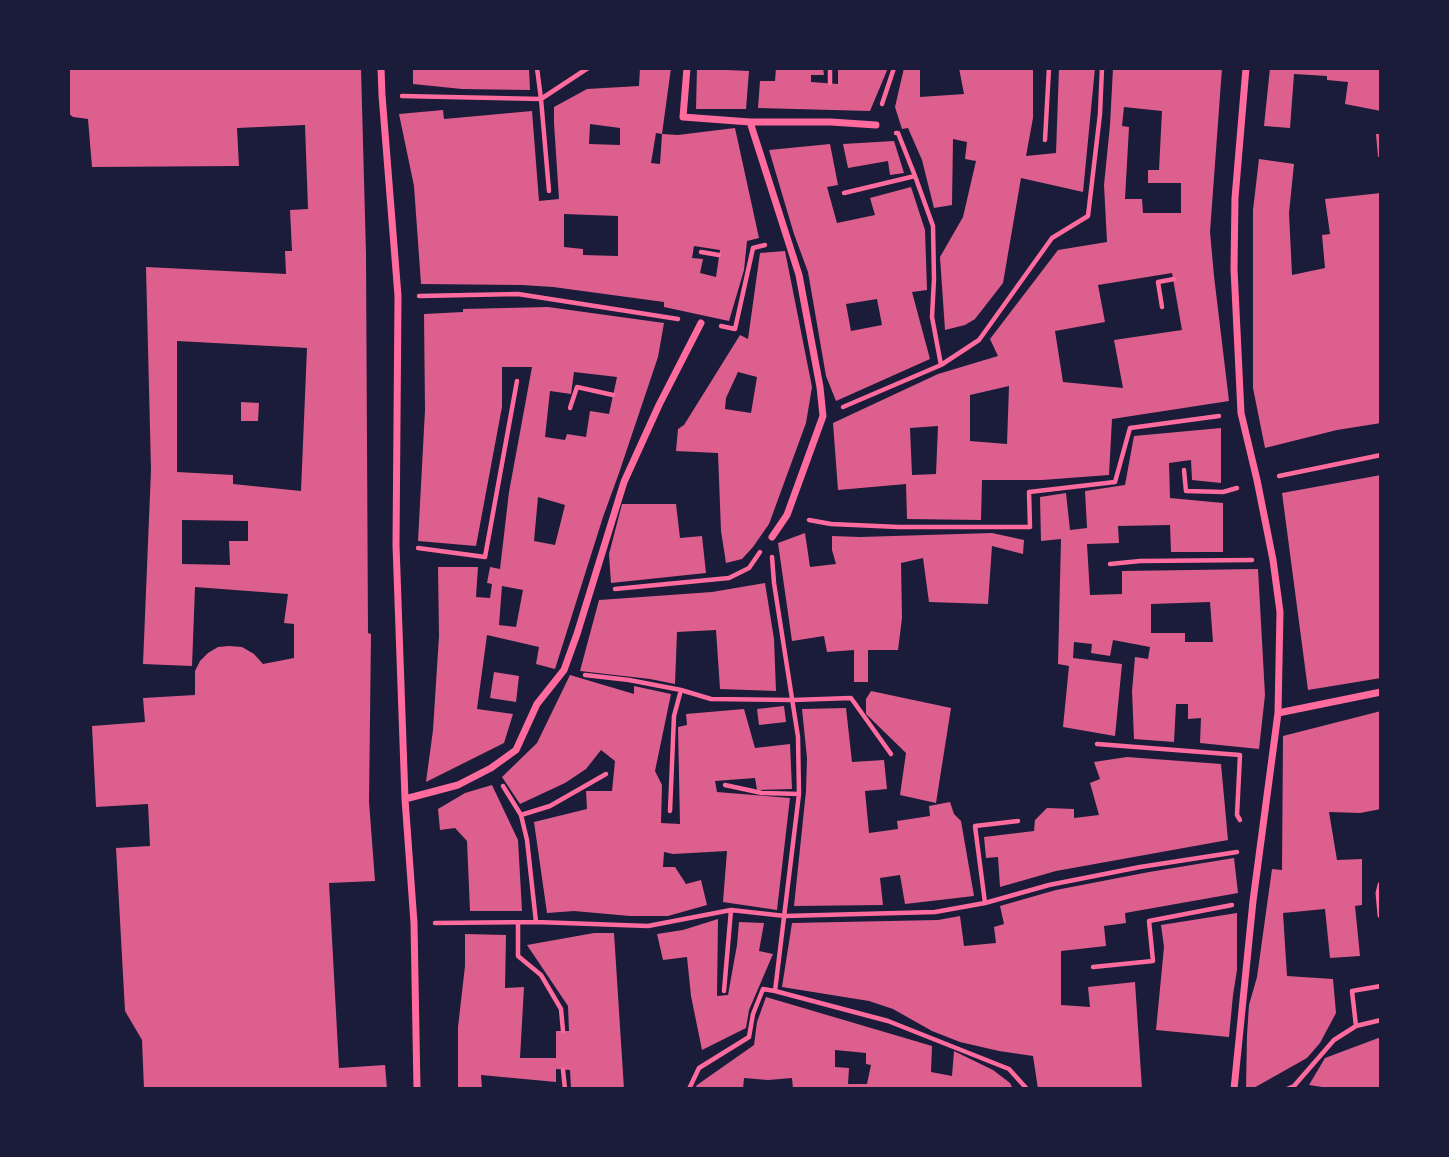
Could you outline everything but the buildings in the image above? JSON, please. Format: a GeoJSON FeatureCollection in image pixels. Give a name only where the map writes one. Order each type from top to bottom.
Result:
{"type":"FeatureCollection","features":[{"type":"Feature","properties":{"kind":"street"},"geometry":{"type":"LineString","coordinates":[[381,68],[398,296],[396,545],[405,799],[414,923],[417,1089]]}},
{"type":"Feature","properties":{"kind":"street"},"geometry":{"type":"LineString","coordinates":[[687,68],[683,117],[750,122],[876,125]]}},
{"type":"Feature","properties":{"kind":"street"},"geometry":{"type":"LineString","coordinates":[[1234,1089],[1253,901],[1278,713],[1280,612],[1273,560],[1241,413],[1234,269],[1235,198],[1246,68]]}},
{"type":"Feature","properties":{"kind":"street"},"geometry":{"type":"LineString","coordinates":[[750,122],[799,275],[823,416],[787,515],[772,537]]}},
{"type":"Feature","properties":{"kind":"street"},"geometry":{"type":"LineString","coordinates":[[405,799],[458,785],[491,768],[516,750],[537,704],[564,670],[624,482],[701,323]]}},
{"type":"Feature","properties":{"kind":"street"},"geometry":{"type":"LineString","coordinates":[[1278,713],[1381,692]]}},
{"type":"Feature","properties":{"kind":"street"},"geometry":{"type":"LineString","coordinates":[[1381,885],[1378,893],[1381,915]]}},
{"type":"Feature","properties":{"kind":"path"},"geometry":{"type":"LineString","coordinates":[[537,68],[549,191]]}},
{"type":"Feature","properties":{"kind":"path"},"geometry":{"type":"LineString","coordinates":[[382,95],[541,99],[588,68]]}},
{"type":"Feature","properties":{"kind":"path"},"geometry":{"type":"LineString","coordinates":[[830,68],[830,83]]}},
{"type":"Feature","properties":{"kind":"path"},"geometry":{"type":"LineString","coordinates":[[894,68],[876,125],[898,133],[933,226],[932,317],[940,365]]}},
{"type":"Feature","properties":{"kind":"path"},"geometry":{"type":"LineString","coordinates":[[1045,139],[1049,68]]}},
{"type":"Feature","properties":{"kind":"path"},"geometry":{"type":"LineString","coordinates":[[823,416],[940,365],[979,340],[1052,239],[1088,216],[1101,114],[1102,68]]}},
{"type":"Feature","properties":{"kind":"path"},"geometry":{"type":"LineString","coordinates":[[844,194],[915,176]]}},
{"type":"Feature","properties":{"kind":"path"},"geometry":{"type":"LineString","coordinates":[[398,296],[518,294],[736,329],[753,248],[786,238]]}},
{"type":"Feature","properties":{"kind":"path"},"geometry":{"type":"LineString","coordinates":[[701,252],[719,256]]}},
{"type":"Feature","properties":{"kind":"path"},"geometry":{"type":"LineString","coordinates":[[1162,307],[1158,282],[1174,279]]}},
{"type":"Feature","properties":{"kind":"path"},"geometry":{"type":"LineString","coordinates":[[396,545],[485,557],[517,381]]}},
{"type":"Feature","properties":{"kind":"path"},"geometry":{"type":"LineString","coordinates":[[570,408],[577,387],[613,395]]}},
{"type":"Feature","properties":{"kind":"path"},"geometry":{"type":"LineString","coordinates":[[787,515],[831,524],[1030,527],[1029,492],[1115,482],[1130,428],[1241,413]]}},
{"type":"Feature","properties":{"kind":"path"},"geometry":{"type":"LineString","coordinates":[[1184,470],[1186,491],[1223,492],[1257,480],[1381,455]]}},
{"type":"Feature","properties":{"kind":"path"},"geometry":{"type":"LineString","coordinates":[[589,591],[729,578],[749,568],[772,537]]}},
{"type":"Feature","properties":{"kind":"path"},"geometry":{"type":"LineString","coordinates":[[772,537],[774,583],[798,737],[799,794],[775,991]]}},
{"type":"Feature","properties":{"kind":"path"},"geometry":{"type":"LineString","coordinates":[[1110,564],[1140,561],[1273,560]]}},
{"type":"Feature","properties":{"kind":"path"},"geometry":{"type":"LineString","coordinates":[[564,670],[681,690],[711,699],[852,698],[891,754]]}},
{"type":"Feature","properties":{"kind":"path"},"geometry":{"type":"LineString","coordinates":[[670,811],[674,716],[681,690]]}},
{"type":"Feature","properties":{"kind":"path"},"geometry":{"type":"LineString","coordinates":[[1097,744],[1240,755]]}},
{"type":"Feature","properties":{"kind":"path"},"geometry":{"type":"LineString","coordinates":[[491,768],[521,815],[527,840],[536,922]]}},
{"type":"Feature","properties":{"kind":"path"},"geometry":{"type":"LineString","coordinates":[[521,815],[550,806],[606,774]]}},
{"type":"Feature","properties":{"kind":"path"},"geometry":{"type":"LineString","coordinates":[[724,785],[762,793],[799,794]]}},
{"type":"Feature","properties":{"kind":"path"},"geometry":{"type":"LineString","coordinates":[[985,903],[975,826],[1018,821]]}},
{"type":"Feature","properties":{"kind":"path"},"geometry":{"type":"LineString","coordinates":[[414,923],[536,922],[648,926],[731,910],[785,916],[935,912],[985,903],[1049,885],[1243,850]]}},
{"type":"Feature","properties":{"kind":"path"},"geometry":{"type":"LineString","coordinates":[[1093,967],[1153,961],[1149,921],[1253,901]]}},
{"type":"Feature","properties":{"kind":"path"},"geometry":{"type":"LineString","coordinates":[[724,991],[731,910]]}},
{"type":"Feature","properties":{"kind":"path"},"geometry":{"type":"LineString","coordinates":[[518,923],[518,956],[541,975],[548,986],[561,1009],[563,1031]]}},
{"type":"Feature","properties":{"kind":"path"},"geometry":{"type":"LineString","coordinates":[[1356,1026],[1352,991],[1381,986]]}},
{"type":"Feature","properties":{"kind":"path"},"geometry":{"type":"LineString","coordinates":[[689,1089],[699,1068],[749,1037],[753,1014],[763,989],[888,1021],[1009,1069],[1027,1089]]}},
{"type":"Feature","properties":{"kind":"path"},"geometry":{"type":"LineString","coordinates":[[1287,1089],[1297,1087],[1334,1040],[1356,1026],[1381,1020]]}},
{"type":"Feature","properties":{"kind":"path"},"geometry":{"type":"LineString","coordinates":[[563,1070],[565,1089]]}}]}
